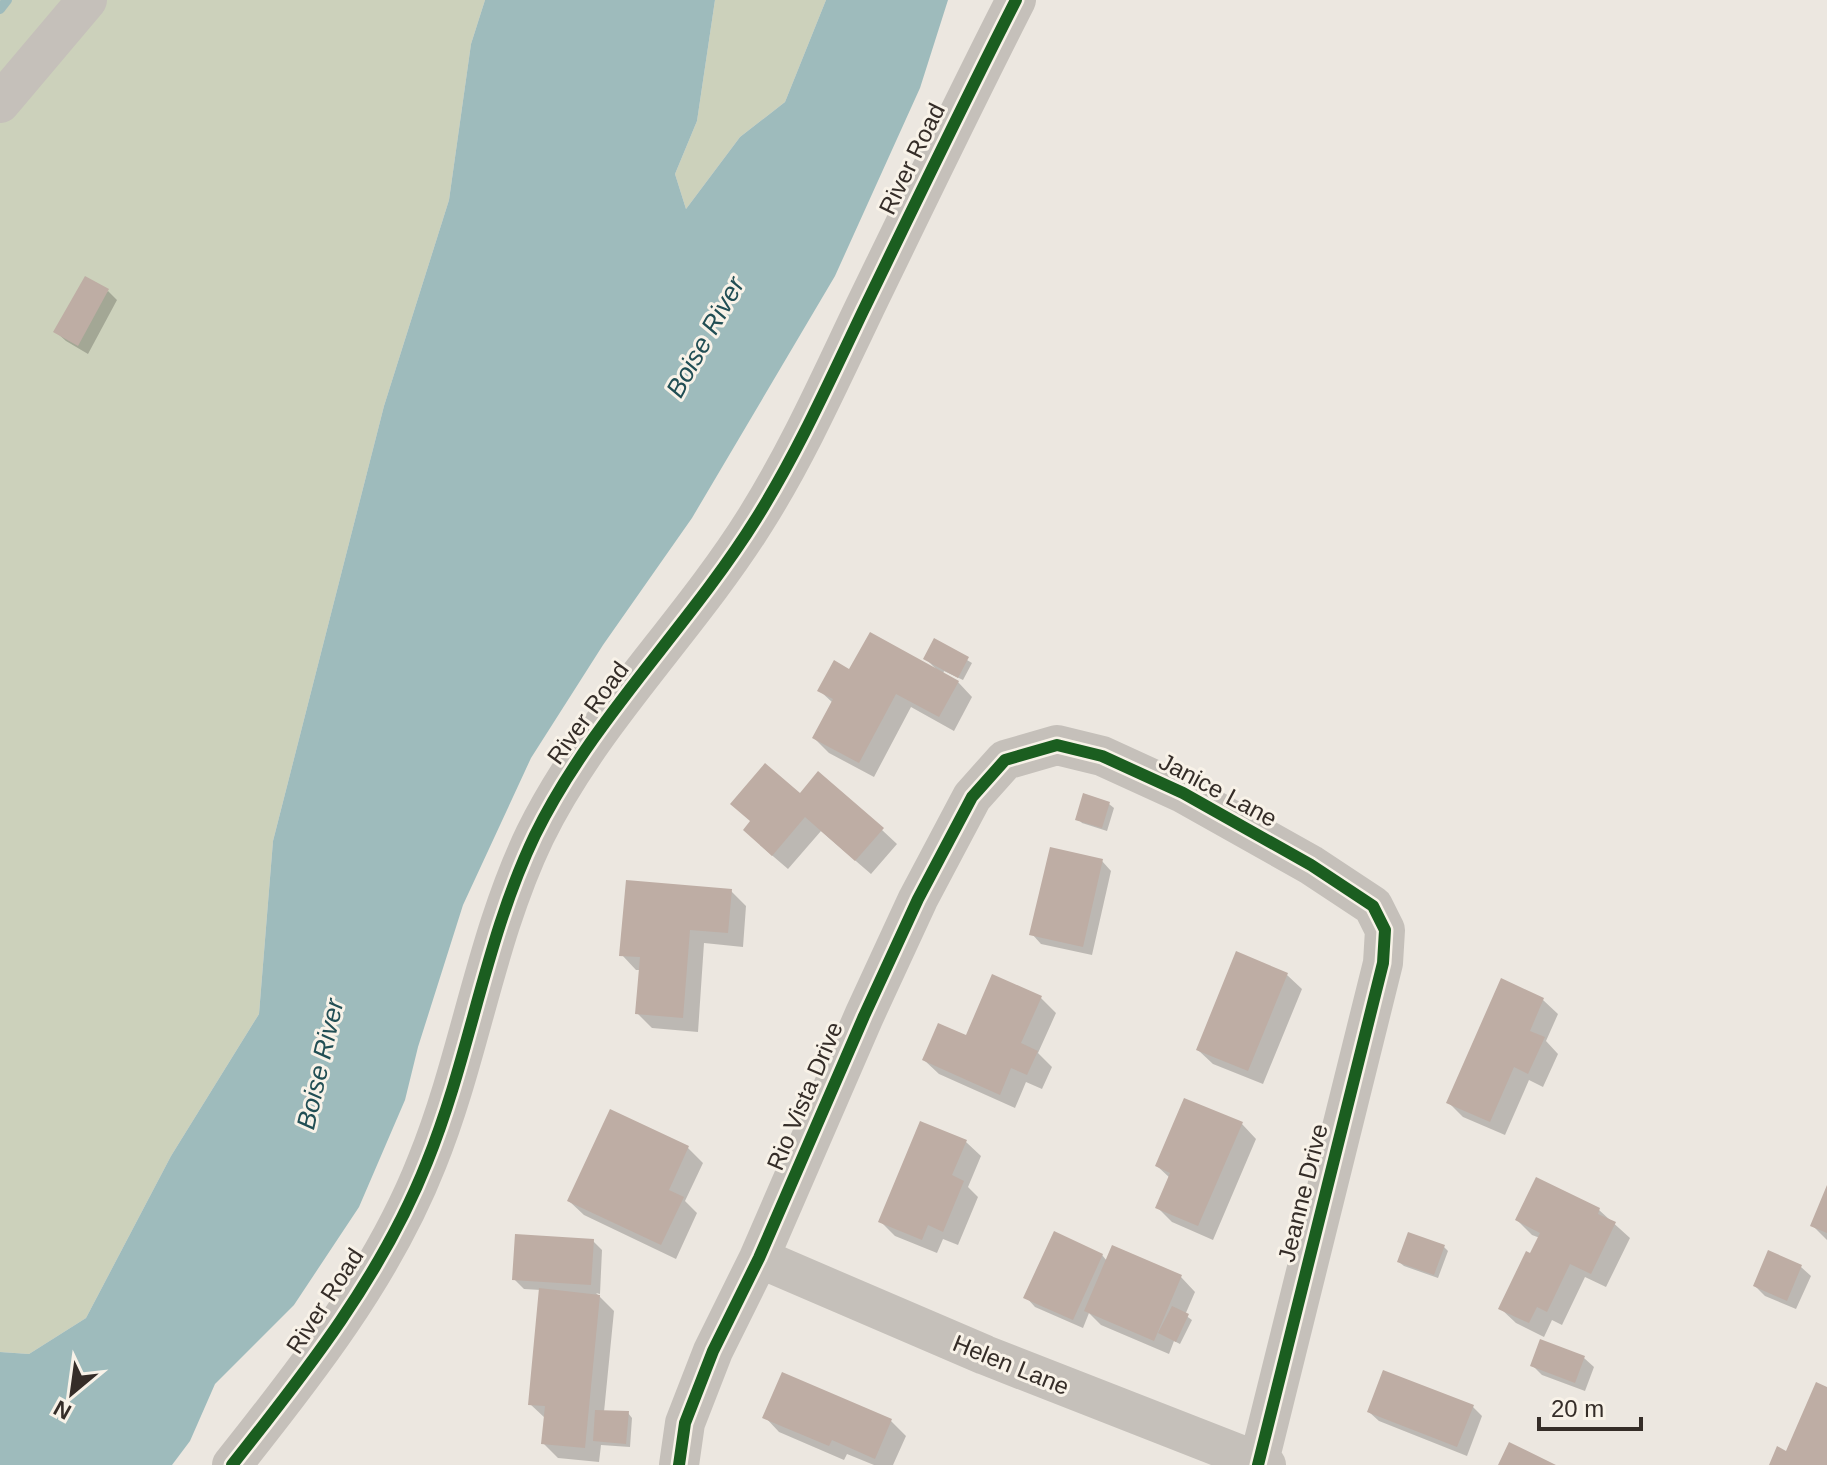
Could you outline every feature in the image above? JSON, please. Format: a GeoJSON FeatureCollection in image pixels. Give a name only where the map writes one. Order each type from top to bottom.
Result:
{"type":"FeatureCollection","features":[{"type":"Feature","properties":{"kind":"street"},"geometry":{"type":"LineString","coordinates":[[0,103],[87,0]]}},
{"type":"Feature","properties":{"kind":"street","name":"River Road"},"geometry":{"type":"LineString","coordinates":[[232,1465],[313,1361],[384,1251],[427,1163],[470,1033],[499,925],[535,835],[579,759],[756,519],[811,420],[1016,0]]}},
{"type":"Feature","properties":{"kind":"street","name":"Janice Lane"},"geometry":{"type":"LineString","coordinates":[[1005,760],[1057,745],[1102,756],[1183,793],[1311,865],[1373,906],[1385,930]]}},
{"type":"Feature","properties":{"kind":"street","name":"Rio Vista Drive"},"geometry":{"type":"LineString","coordinates":[[679,1465],[685,1423],[707,1365],[759,1258],[918,899],[972,797],[1005,760]]}},
{"type":"Feature","properties":{"kind":"street","name":"Jeanne Drive"},"geometry":{"type":"LineString","coordinates":[[1261,1464],[1383,963],[1385,930]]}},
{"type":"Feature","properties":{"kind":"street","name":"Helen Lane"},"geometry":{"type":"LineString","coordinates":[[759,1258],[985,1355],[1261,1464]]}},
{"type":"Feature","properties":{"kind":"green space"},"geometry":{"type":"Polygon","coordinates":[[[0,0],[485,0],[471,44],[449,200],[384,406],[273,841],[259,1014],[171,1156],[86,1318],[29,1354],[0,1352],[0,0]]]}},
{"type":"Feature","properties":{"kind":"green space"},"geometry":{"type":"Polygon","coordinates":[[[715,0],[826,0],[785,102],[740,137],[686,209],[675,174],[697,121],[715,0]]]}},
{"type":"Feature","properties":{"kind":"water","name":"Boise River"},"geometry":{"type":"Polygon","coordinates":[[[485,0],[715,0],[697,121],[675,174],[686,209],[740,137],[785,102],[826,0],[948,0],[920,88],[835,276],[692,518],[603,645],[531,758],[463,905],[418,1047],[405,1100],[359,1207],[294,1305],[215,1384],[190,1441],[172,1465],[0,1465],[0,1352],[29,1354],[86,1318],[171,1156],[259,1014],[273,841],[384,406],[449,200],[471,44],[485,0]]]}},
{"type":"Feature","properties":{"kind":"building"},"geometry":{"type":"Polygon","coordinates":[[[85,276],[109,289],[78,346],[53,332],[85,276]]]}},
{"type":"Feature","properties":{"kind":"building"},"geometry":{"type":"Polygon","coordinates":[[[870,632],[959,681],[939,717],[896,694],[859,763],[812,738],[833,699],[817,691],[834,660],[849,669],[870,632]]]}},
{"type":"Feature","properties":{"kind":"building"},"geometry":{"type":"Polygon","coordinates":[[[934,638],[969,657],[958,678],[923,659],[934,638]]]}},
{"type":"Feature","properties":{"kind":"building"},"geometry":{"type":"Polygon","coordinates":[[[765,763],[800,793],[818,771],[884,828],[855,861],[805,817],[772,856],[743,830],[750,821],[730,804],[765,763]]]}},
{"type":"Feature","properties":{"kind":"building"},"geometry":{"type":"Polygon","coordinates":[[[1083,793],[1110,802],[1102,828],[1075,820],[1083,793]]]}},
{"type":"Feature","properties":{"kind":"building"},"geometry":{"type":"Polygon","coordinates":[[[1050,847],[1103,859],[1083,947],[1029,935],[1050,847]]]}},
{"type":"Feature","properties":{"kind":"building"},"geometry":{"type":"Polygon","coordinates":[[[626,880],[732,889],[728,933],[690,930],[683,1018],[635,1014],[640,957],[619,956],[626,880]]]}},
{"type":"Feature","properties":{"kind":"building"},"geometry":{"type":"Polygon","coordinates":[[[1236,951],[1288,973],[1248,1071],[1196,1050],[1236,951]]]}},
{"type":"Feature","properties":{"kind":"building"},"geometry":{"type":"Polygon","coordinates":[[[992,974],[1042,996],[1021,1043],[1038,1051],[1027,1075],[1011,1068],[1000,1095],[922,1060],[938,1023],[966,1035],[992,974]]]}},
{"type":"Feature","properties":{"kind":"building"},"geometry":{"type":"Polygon","coordinates":[[[1501,978],[1544,998],[1530,1031],[1545,1037],[1528,1074],[1514,1067],[1490,1122],[1446,1103],[1501,978]]]}},
{"type":"Feature","properties":{"kind":"building"},"geometry":{"type":"Polygon","coordinates":[[[1184,1098],[1243,1122],[1198,1226],[1155,1208],[1170,1173],[1155,1166],[1184,1098]]]}},
{"type":"Feature","properties":{"kind":"building"},"geometry":{"type":"Polygon","coordinates":[[[610,1109],[689,1146],[669,1190],[684,1197],[661,1245],[567,1201],[610,1109]]]}},
{"type":"Feature","properties":{"kind":"building"},"geometry":{"type":"Polygon","coordinates":[[[920,1121],[967,1140],[952,1175],[964,1181],[943,1232],[928,1225],[922,1240],[878,1222],[920,1121]]]}},
{"type":"Feature","properties":{"kind":"building"},"geometry":{"type":"Polygon","coordinates":[[[1536,1177],[1600,1208],[1598,1214],[1616,1222],[1591,1274],[1570,1264],[1547,1312],[1537,1307],[1529,1323],[1498,1309],[1526,1251],[1530,1253],[1540,1233],[1515,1220],[1536,1177]]]}},
{"type":"Feature","properties":{"kind":"building"},"geometry":{"type":"Polygon","coordinates":[[[1827,1185],[1827,1233],[1810,1226],[1827,1185]]]}},
{"type":"Feature","properties":{"kind":"building"},"geometry":{"type":"Polygon","coordinates":[[[1054,1231],[1103,1254],[1073,1320],[1023,1298],[1054,1231]]]}},
{"type":"Feature","properties":{"kind":"building"},"geometry":{"type":"Polygon","coordinates":[[[1408,1232],[1445,1245],[1434,1275],[1397,1262],[1408,1232]]]}},
{"type":"Feature","properties":{"kind":"building"},"geometry":{"type":"Polygon","coordinates":[[[515,1234],[594,1239],[591,1285],[512,1280],[515,1234]]]}},
{"type":"Feature","properties":{"kind":"building"},"geometry":{"type":"Polygon","coordinates":[[[1112,1245],[1182,1275],[1154,1341],[1084,1311],[1112,1245]]]}},
{"type":"Feature","properties":{"kind":"building"},"geometry":{"type":"Polygon","coordinates":[[[1768,1250],[1802,1265],[1787,1301],[1753,1286],[1768,1250]]]}},
{"type":"Feature","properties":{"kind":"building"},"geometry":{"type":"Polygon","coordinates":[[[539,1288],[600,1295],[585,1448],[541,1444],[545,1406],[528,1405],[539,1288]]]}},
{"type":"Feature","properties":{"kind":"building"},"geometry":{"type":"Polygon","coordinates":[[[1172,1306],[1189,1314],[1176,1342],[1158,1333],[1172,1306]]]}},
{"type":"Feature","properties":{"kind":"building"},"geometry":{"type":"Polygon","coordinates":[[[1540,1339],[1585,1356],[1575,1383],[1530,1366],[1540,1339]]]}},
{"type":"Feature","properties":{"kind":"building"},"geometry":{"type":"Polygon","coordinates":[[[1383,1370],[1474,1405],[1457,1447],[1367,1412],[1383,1370]]]}},
{"type":"Feature","properties":{"kind":"building"},"geometry":{"type":"Polygon","coordinates":[[[782,1372],[892,1419],[875,1459],[832,1440],[829,1446],[762,1418],[782,1372]]]}},
{"type":"Feature","properties":{"kind":"building"},"geometry":{"type":"Polygon","coordinates":[[[1816,1382],[1827,1387],[1827,1465],[1769,1465],[1777,1446],[1786,1451],[1816,1382]]]}},
{"type":"Feature","properties":{"kind":"building"},"geometry":{"type":"Polygon","coordinates":[[[595,1410],[629,1411],[626,1444],[593,1441],[595,1410]]]}},
{"type":"Feature","properties":{"kind":"building"},"geometry":{"type":"Polygon","coordinates":[[[1509,1442],[1556,1465],[1498,1465],[1509,1442]]]}},
{"type":"Feature","properties":{"kind":"waterway"},"geometry":{"type":"LineString","coordinates":[[0,9],[7,0]]}},
{"type":"Feature","properties":{"kind":"cycle path"},"geometry":{"type":"LineString","coordinates":[[232,1465],[315,1358],[388,1244],[409,1203],[442,1122],[503,915],[535,835],[584,752],[729,559],[786,468],[1016,0]]}},
{"type":"Feature","properties":{"kind":"cycle path"},"geometry":{"type":"LineString","coordinates":[[679,1465],[685,1423],[713,1351],[759,1258],[918,899],[972,797],[1005,760],[1057,745],[1102,756],[1183,793],[1311,865],[1373,906],[1385,930],[1383,963],[1258,1465]]}}]}
